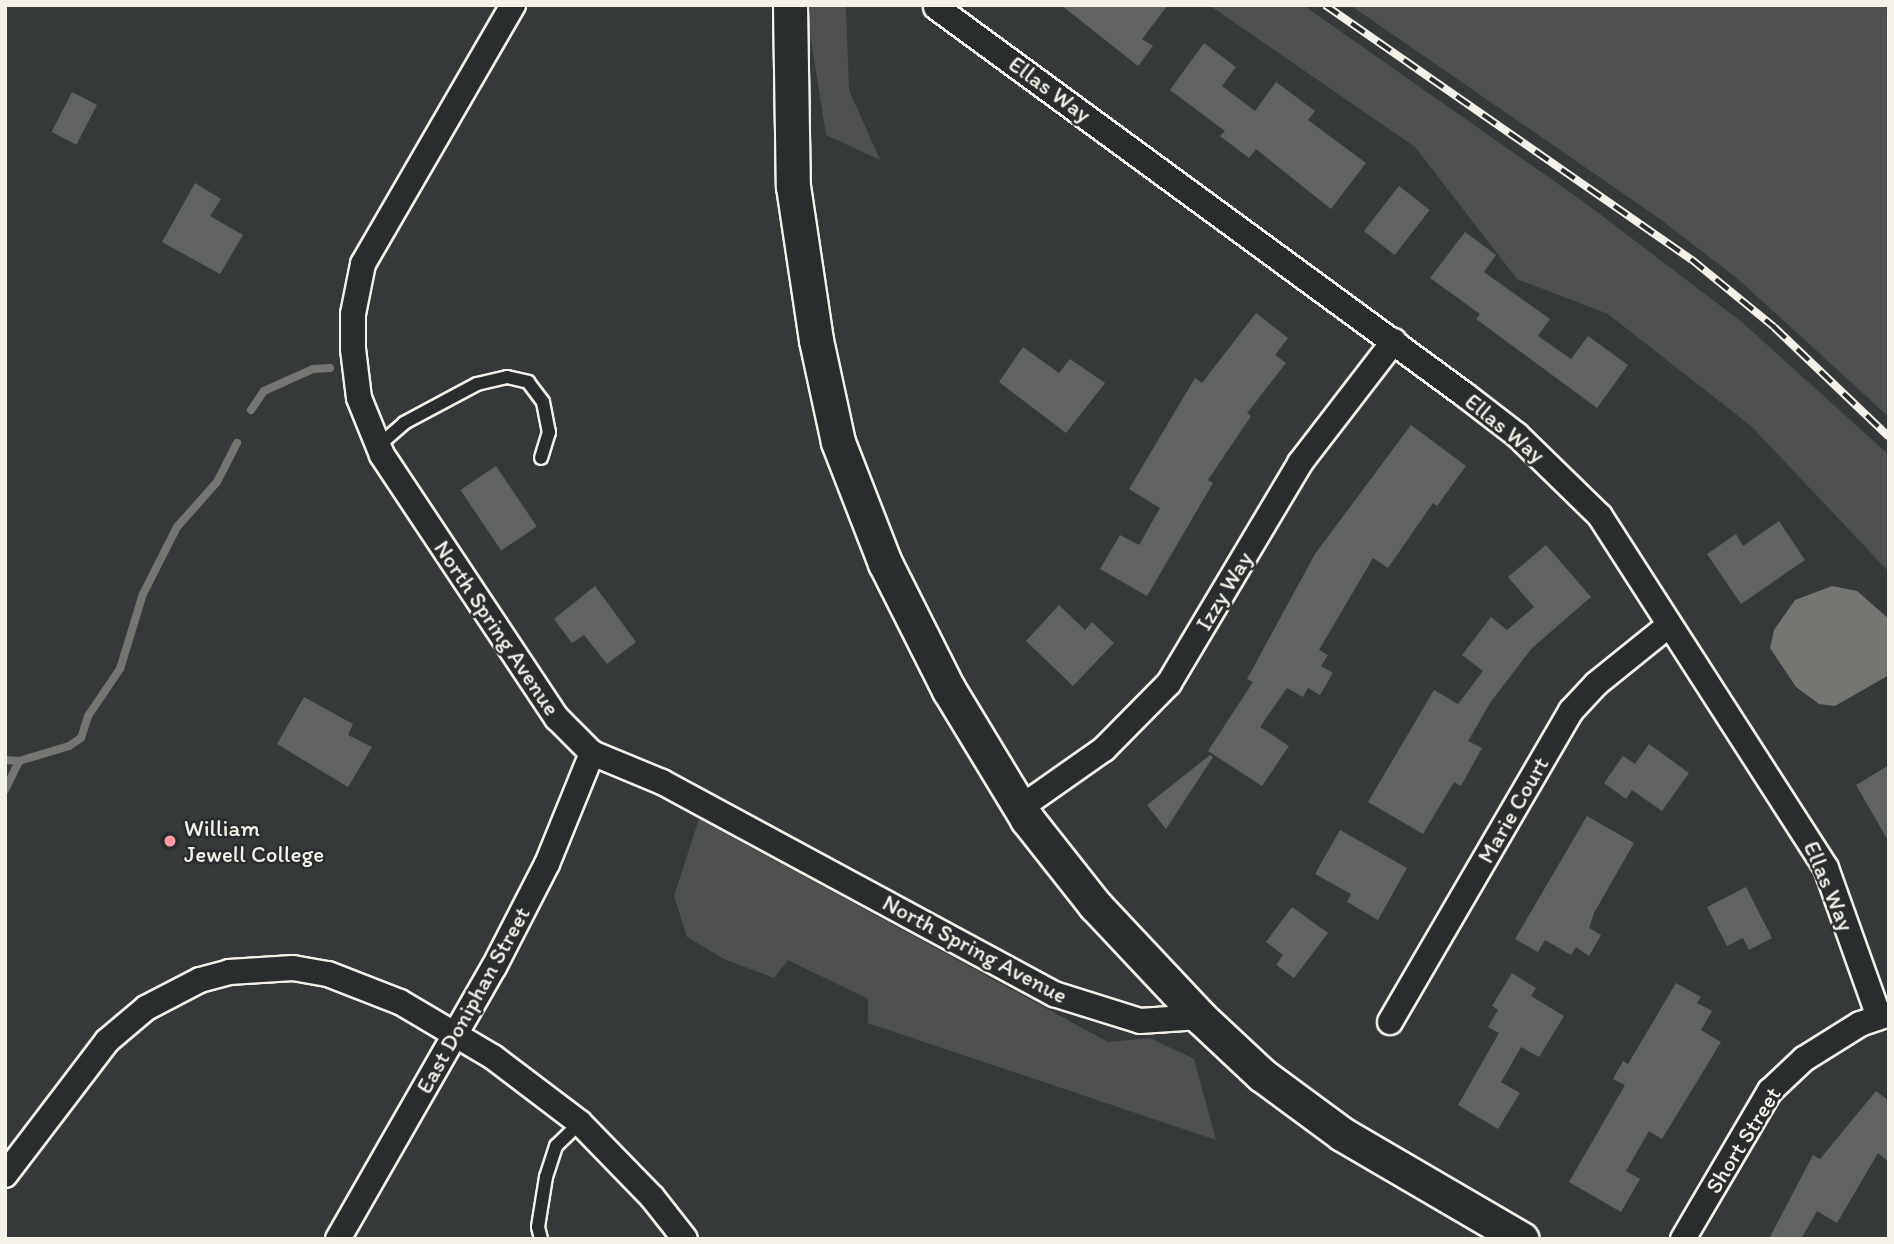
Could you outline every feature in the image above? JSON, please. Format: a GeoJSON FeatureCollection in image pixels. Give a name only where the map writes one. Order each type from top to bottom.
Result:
{"type":"FeatureCollection","features":[{"type":"Feature","properties":{"kind":"main road"},"geometry":{"type":"LineString","coordinates":[[790,5],[793,186],[816,340],[838,442],[885,563],[949,690],[1020,808],[1095,905],[1200,1017],[1262,1075],[1342,1134],[1522,1239]]}},
{"type":"Feature","properties":{"kind":"street","name":"North Spring Avenue"},"geometry":{"type":"LineString","coordinates":[[513,5],[363,264],[353,314],[352,349],[359,398],[378,446],[557,718],[592,752],[662,782],[1054,993],[1140,1021],[1200,1017]]}},
{"type":"Feature","properties":{"kind":"street","name":"Ellas Way"},"geometry":{"type":"LineString","coordinates":[[936,6],[1394,341],[1560,474],[1600,516],[1826,868],[1884,1016]]}},
{"type":"Feature","properties":{"kind":"street","name":"Izzy Way"},"geometry":{"type":"LineString","coordinates":[[1020,808],[1104,749],[1169,683],[1300,463],[1394,341]]}},
{"type":"Feature","properties":{"kind":"street","name":"Marie Court"},"geometry":{"type":"LineString","coordinates":[[1390,1022],[1571,711],[1596,684],[1669,625]]}},
{"type":"Feature","properties":{"kind":"street","name":"East Doniphan Street"},"geometry":{"type":"LineString","coordinates":[[338,1239],[456,1032],[547,864],[592,752]]}},
{"type":"Feature","properties":{"kind":"street"},"geometry":{"type":"LineString","coordinates":[[5,1175],[118,1030],[167,994],[200,980],[262,969],[328,974],[400,1002],[456,1032],[580,1123],[652,1197],[685,1239]]}},
{"type":"Feature","properties":{"kind":"street","name":"Short Street"},"geometry":{"type":"LineString","coordinates":[[1683,1239],[1770,1091],[1804,1059],[1860,1024],[1884,1016]]}},
{"type":"Feature","properties":{"kind":"lane"},"geometry":{"type":"LineString","coordinates":[[378,446],[404,424],[477,384],[507,377],[528,382],[543,402],[550,432],[541,458]]}},
{"type":"Feature","properties":{"kind":"lane"},"geometry":{"type":"LineString","coordinates":[[541,1239],[538,1227],[552,1156],[556,1146],[580,1123]]}},
{"type":"Feature","properties":{"kind":"shaded area"},"geometry":{"type":"Polygon","coordinates":[[[811,5],[846,5],[849,90],[880,160],[826,135],[808,21],[811,5]]]}},
{"type":"Feature","properties":{"kind":"shaded area"},"geometry":{"type":"Polygon","coordinates":[[[1209,5],[1303,5],[1588,205],[1743,323],[1889,455],[1889,572],[1751,426],[1608,314],[1517,279],[1415,147],[1209,5]]]}},
{"type":"Feature","properties":{"kind":"shaded area"},"geometry":{"type":"Polygon","coordinates":[[[1350,5],[1885,5],[1889,14],[1889,417],[1738,279],[1660,219],[1350,5]]]}},
{"type":"Feature","properties":{"kind":"shaded area"},"geometry":{"type":"Polygon","coordinates":[[[1832,586],[1857,591],[1889,619],[1889,675],[1835,706],[1819,704],[1796,687],[1770,648],[1774,630],[1795,600],[1832,586]]]}},
{"type":"Feature","properties":{"kind":"shaded area"},"geometry":{"type":"Polygon","coordinates":[[[699,819],[1108,1042],[1150,1038],[1194,1059],[1216,1140],[868,1023],[868,999],[788,960],[774,978],[724,959],[687,937],[674,896],[699,819]]]}},
{"type":"Feature","properties":{"kind":"building"},"geometry":{"type":"Polygon","coordinates":[[[1061,5],[1168,5],[1142,39],[1153,46],[1138,66],[1061,5]]]}},
{"type":"Feature","properties":{"kind":"building"},"geometry":{"type":"Polygon","coordinates":[[[1204,43],[1236,67],[1222,86],[1255,111],[1276,82],[1315,111],[1308,120],[1366,163],[1331,209],[1256,149],[1249,158],[1220,136],[1225,131],[1170,90],[1204,43]]]}},
{"type":"Feature","properties":{"kind":"building"},"geometry":{"type":"Polygon","coordinates":[[[72,92],[97,105],[77,145],[52,132],[72,92]]]}},
{"type":"Feature","properties":{"kind":"building"},"geometry":{"type":"Polygon","coordinates":[[[195,183],[221,199],[210,216],[243,235],[220,274],[162,242],[195,183]]]}},
{"type":"Feature","properties":{"kind":"building"},"geometry":{"type":"Polygon","coordinates":[[[1399,186],[1430,210],[1395,255],[1364,231],[1399,186]]]}},
{"type":"Feature","properties":{"kind":"building"},"geometry":{"type":"Polygon","coordinates":[[[1465,232],[1496,255],[1484,272],[1550,319],[1538,336],[1571,359],[1588,336],[1628,365],[1597,408],[1476,319],[1480,314],[1430,278],[1465,232]]]}},
{"type":"Feature","properties":{"kind":"building"},"geometry":{"type":"Polygon","coordinates":[[[1256,313],[1288,338],[1275,355],[1286,363],[1247,413],[1251,416],[1208,480],[1213,483],[1147,596],[1100,569],[1120,535],[1139,545],[1160,508],[1129,489],[1195,378],[1202,383],[1256,313]]]}},
{"type":"Feature","properties":{"kind":"building"},"geometry":{"type":"Polygon","coordinates":[[[1023,347],[1059,373],[1070,359],[1105,383],[1066,433],[999,382],[1023,347]]]}},
{"type":"Feature","properties":{"kind":"building"},"geometry":{"type":"Polygon","coordinates":[[[1411,425],[1466,466],[1437,506],[1433,503],[1388,568],[1373,558],[1319,650],[1328,655],[1321,666],[1333,673],[1320,695],[1308,688],[1303,697],[1287,688],[1260,727],[1289,746],[1262,786],[1208,751],[1253,682],[1247,679],[1315,554],[1411,425]]]}},
{"type":"Feature","properties":{"kind":"building"},"geometry":{"type":"Polygon","coordinates":[[[496,466],[537,527],[501,551],[460,490],[496,466]]]}},
{"type":"Feature","properties":{"kind":"building"},"geometry":{"type":"Polygon","coordinates":[[[1779,521],[1805,560],[1741,604],[1707,554],[1736,534],[1743,546],[1779,521]]]}},
{"type":"Feature","properties":{"kind":"building"},"geometry":{"type":"Polygon","coordinates":[[[1546,545],[1591,597],[1532,648],[1490,703],[1468,741],[1482,748],[1461,786],[1454,782],[1423,834],[1368,802],[1434,690],[1458,704],[1483,671],[1462,655],[1491,617],[1507,630],[1534,607],[1508,577],[1546,545]]]}},
{"type":"Feature","properties":{"kind":"building"},"geometry":{"type":"Polygon","coordinates":[[[595,586],[636,642],[607,664],[584,635],[572,643],[554,619],[595,586]]]}},
{"type":"Feature","properties":{"kind":"building"},"geometry":{"type":"Polygon","coordinates":[[[1059,605],[1085,630],[1092,622],[1114,643],[1073,686],[1026,641],[1059,605]]]}},
{"type":"Feature","properties":{"kind":"building"},"geometry":{"type":"Polygon","coordinates":[[[304,697],[353,724],[348,735],[372,747],[348,787],[277,744],[304,697]]]}},
{"type":"Feature","properties":{"kind":"building"},"geometry":{"type":"Polygon","coordinates":[[[1649,744],[1689,773],[1662,811],[1632,790],[1626,799],[1604,783],[1623,756],[1635,764],[1649,744]]]}},
{"type":"Feature","properties":{"kind":"building"},"geometry":{"type":"Polygon","coordinates":[[[1210,755],[1213,757],[1166,829],[1147,805],[1210,755]]]}},
{"type":"Feature","properties":{"kind":"building"},"geometry":{"type":"Polygon","coordinates":[[[1889,765],[1889,842],[1856,785],[1889,765]]]}},
{"type":"Feature","properties":{"kind":"building"},"geometry":{"type":"Polygon","coordinates":[[[1587,816],[1634,843],[1594,913],[1589,928],[1601,935],[1589,956],[1576,947],[1571,955],[1545,940],[1538,952],[1515,939],[1587,816]]]}},
{"type":"Feature","properties":{"kind":"building"},"geometry":{"type":"Polygon","coordinates":[[[1340,830],[1407,868],[1378,920],[1347,902],[1351,894],[1315,874],[1340,830]]]}},
{"type":"Feature","properties":{"kind":"building"},"geometry":{"type":"Polygon","coordinates":[[[1746,887],[1772,938],[1749,950],[1743,938],[1727,946],[1707,907],[1746,887]]]}},
{"type":"Feature","properties":{"kind":"building"},"geometry":{"type":"Polygon","coordinates":[[[1292,907],[1328,933],[1294,978],[1276,965],[1283,955],[1266,942],[1292,907]]]}},
{"type":"Feature","properties":{"kind":"building"},"geometry":{"type":"Polygon","coordinates":[[[1512,973],[1536,988],[1531,996],[1564,1016],[1539,1057],[1521,1047],[1501,1082],[1520,1093],[1498,1129],[1458,1105],[1499,1033],[1488,1027],[1498,1010],[1492,1006],[1512,973]]]}},
{"type":"Feature","properties":{"kind":"building"},"geometry":{"type":"Polygon","coordinates":[[[1676,983],[1701,997],[1697,1003],[1712,1011],[1701,1030],[1721,1042],[1662,1139],[1649,1131],[1626,1171],[1640,1179],[1621,1212],[1569,1182],[1625,1085],[1613,1079],[1623,1061],[1628,1064],[1676,983]]]}},
{"type":"Feature","properties":{"kind":"building"},"geometry":{"type":"Polygon","coordinates":[[[1876,1091],[1889,1101],[1889,1162],[1878,1153],[1837,1223],[1817,1211],[1801,1239],[1769,1239],[1813,1155],[1820,1159],[1876,1091]]]}},
{"type":"Feature","properties":{"kind":"waterway"},"geometry":{"type":"LineString","coordinates":[[251,410],[264,391],[313,369],[330,368]]}},
{"type":"Feature","properties":{"kind":"waterway"},"geometry":{"type":"LineString","coordinates":[[5,760],[19,761],[69,746],[81,738],[88,716],[120,669],[143,594],[177,527],[217,482],[237,443]]}},
{"type":"Feature","properties":{"kind":"waterway"},"geometry":{"type":"LineString","coordinates":[[5,790],[19,761]]}},
{"type":"Feature","properties":{"kind":"railway"},"geometry":{"type":"LineString","coordinates":[[1325,5],[1691,259],[1774,327],[1889,437]]}},
{"type":"Feature","properties":{"kind":"place","name":"William Jewell College"},"geometry":{"type":"Point","coordinates":[170,841]}}]}
